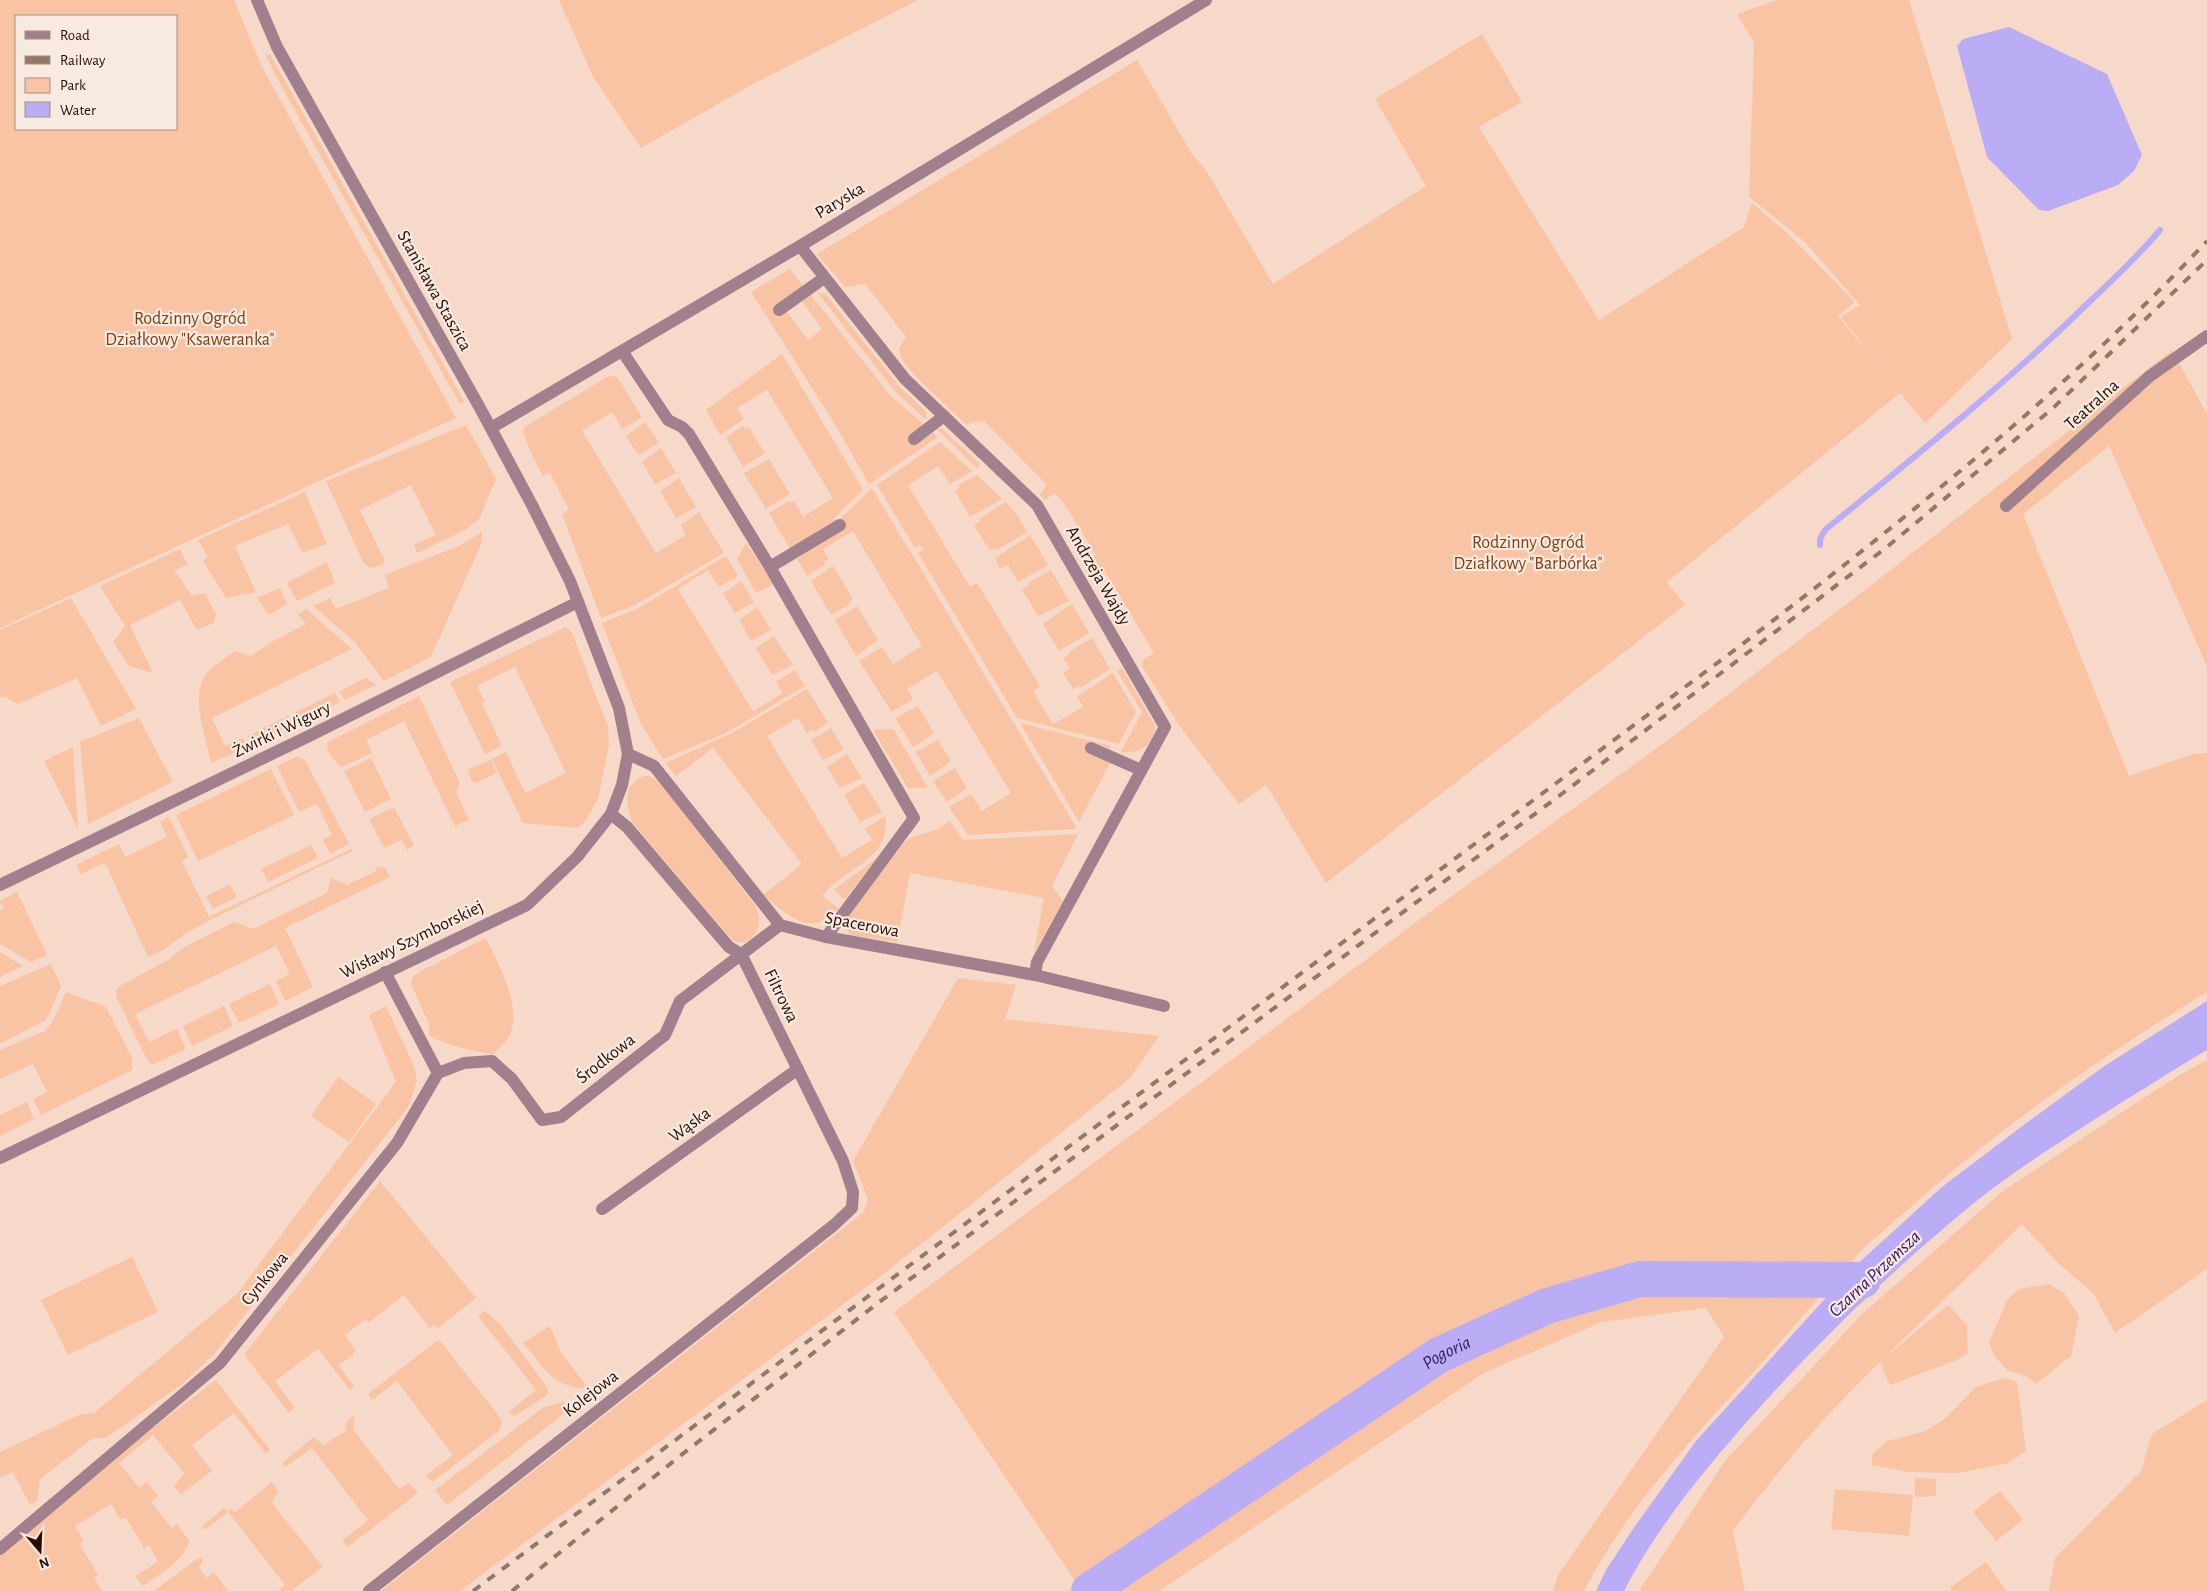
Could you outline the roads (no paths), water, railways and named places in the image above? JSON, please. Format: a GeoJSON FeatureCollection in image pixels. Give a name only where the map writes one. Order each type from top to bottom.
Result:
{"type":"FeatureCollection","features":[{"type":"Feature","properties":{"kind":"street","name":"Stanisława Staszica"},"geometry":{"type":"LineString","coordinates":[[257,0],[277,47],[490,428],[553,546],[578,602]]}},
{"type":"Feature","properties":{"kind":"street","name":"Paryska"},"geometry":{"type":"LineString","coordinates":[[490,428],[800,246],[1206,0]]}},
{"type":"Feature","properties":{"kind":"street","name":"Andrzeja Wajdy"},"geometry":{"type":"LineString","coordinates":[[800,246],[905,379],[1037,505],[1165,727],[1037,962],[1035,975]]}},
{"type":"Feature","properties":{"kind":"street"},"geometry":{"type":"LineString","coordinates":[[778,310],[824,278]]}},
{"type":"Feature","properties":{"kind":"street","name":"Teatralna"},"geometry":{"type":"LineString","coordinates":[[2006,506],[2150,376],[2207,336]]}},
{"type":"Feature","properties":{"kind":"street"},"geometry":{"type":"LineString","coordinates":[[622,351],[668,420],[682,427],[689,434],[770,567],[914,818],[826,937]]}},
{"type":"Feature","properties":{"kind":"street"},"geometry":{"type":"LineString","coordinates":[[914,439],[944,416]]}},
{"type":"Feature","properties":{"kind":"street"},"geometry":{"type":"LineString","coordinates":[[770,567],[840,525]]}},
{"type":"Feature","properties":{"kind":"street","name":"Wisławy Szymborskiej"},"geometry":{"type":"LineString","coordinates":[[0,1158],[527,905],[577,857],[611,814],[622,785],[628,754],[618,708],[578,602]]}},
{"type":"Feature","properties":{"kind":"street","name":"Żwirki i Wigury"},"geometry":{"type":"LineString","coordinates":[[0,885],[300,740],[578,602]]}},
{"type":"Feature","properties":{"kind":"street"},"geometry":{"type":"LineString","coordinates":[[1091,748],[1142,770]]}},
{"type":"Feature","properties":{"kind":"street"},"geometry":{"type":"LineString","coordinates":[[628,754],[654,766],[780,925]]}},
{"type":"Feature","properties":{"kind":"street","name":"Filtrowa"},"geometry":{"type":"LineString","coordinates":[[611,814],[626,827],[729,946],[741,954],[843,1160],[853,1192],[852,1208],[834,1225]]}},
{"type":"Feature","properties":{"kind":"street","name":"Spacerowa"},"geometry":{"type":"LineString","coordinates":[[780,925],[826,937],[1035,975],[1164,1006]]}},
{"type":"Feature","properties":{"kind":"street","name":"Środkowa"},"geometry":{"type":"LineString","coordinates":[[438,1073],[464,1063],[492,1061],[512,1079],[542,1120],[561,1117],[665,1035],[680,1001],[780,925]]}},
{"type":"Feature","properties":{"kind":"street"},"geometry":{"type":"LineString","coordinates":[[385,972],[438,1073]]}},
{"type":"Feature","properties":{"kind":"street","name":"Wąska"},"geometry":{"type":"LineString","coordinates":[[602,1209],[798,1069]]}},
{"type":"Feature","properties":{"kind":"street","name":"Cynkowa"},"geometry":{"type":"LineString","coordinates":[[0,1549],[220,1363],[397,1143],[438,1073]]}},
{"type":"Feature","properties":{"kind":"street","name":"Kolejowa"},"geometry":{"type":"LineString","coordinates":[[369,1591],[834,1225]]}},
{"type":"Feature","properties":{"kind":"water"},"geometry":{"type":"Polygon","coordinates":[[[2009,27],[2107,74],[2142,155],[2134,171],[2118,185],[2048,211],[2039,210],[1987,157],[1957,46],[1963,39],[2009,27]]]}},
{"type":"Feature","properties":{"kind":"water","name":"Czarna Przemsza"},"geometry":{"type":"Polygon","coordinates":[[[2207,1001],[2207,1050],[2100,1116],[2020,1169],[1974,1203],[1918,1251],[1863,1301],[1811,1353],[1723,1449],[1669,1518],[1653,1541],[1624,1591],[1596,1591],[1606,1570],[1633,1529],[1696,1441],[1852,1269],[1942,1187],[2021,1127],[2103,1067],[2207,1001]]]}},
{"type":"Feature","properties":{"kind":"waterway"},"geometry":{"type":"LineString","coordinates":[[1820,545],[1820,539],[1825,530],[1957,422],[2021,366],[2123,270],[2160,230]]}},
{"type":"Feature","properties":{"kind":"waterway","name":"Pogoria"},"geometry":{"type":"LineString","coordinates":[[1089,1591],[1439,1355],[1547,1306],[1640,1279],[1863,1280]]}},
{"type":"Feature","properties":{"kind":"railway"},"geometry":{"type":"LineString","coordinates":[[473,1591],[1801,599],[1982,453],[2040,402],[2153,297],[2207,241]]}},
{"type":"Feature","properties":{"kind":"railway"},"geometry":{"type":"LineString","coordinates":[[512,1591],[680,1456],[878,1303],[1555,799],[1887,547],[2053,408],[2207,260]]}},
{"type":"Feature","properties":{"kind":"park label","name":"Rodzinny Ogród Działkowy \"Ksaweranka\""},"geometry":{"type":"Point","coordinates":[190,329]}},
{"type":"Feature","properties":{"kind":"park label","name":"Rodzinny Ogród Działkowy \"Barbórka\""},"geometry":{"type":"Point","coordinates":[1528,553]}}]}
